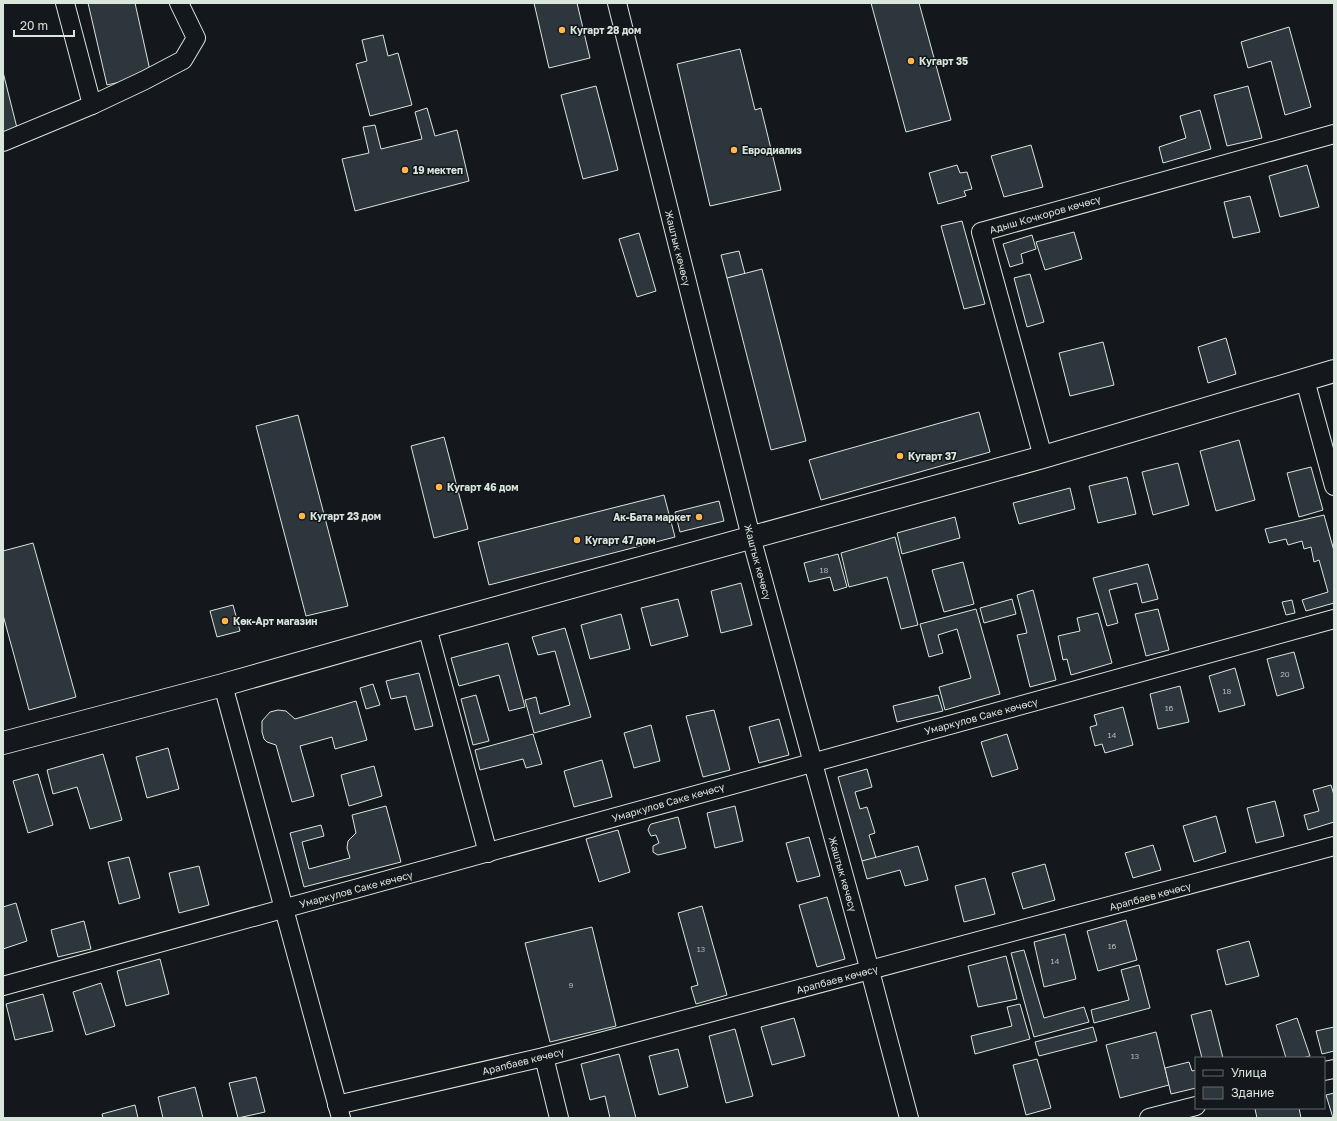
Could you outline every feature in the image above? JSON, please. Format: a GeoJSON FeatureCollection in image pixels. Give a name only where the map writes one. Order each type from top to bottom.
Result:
{"type":"FeatureCollection","features":[{"type":"Feature","properties":{"kind":"main road"},"geometry":{"type":"LineString","coordinates":[[3,742],[223,685],[427,627],[1043,457],[1334,371]]}},
{"type":"Feature","properties":{"kind":"street"},"geometry":{"type":"LineString","coordinates":[[65,3],[92,105]]}},
{"type":"Feature","properties":{"kind":"street"},"geometry":{"type":"LineString","coordinates":[[3,142],[92,105],[183,60],[196,38],[179,3]]}},
{"type":"Feature","properties":{"kind":"street","name":"Жаштык көчөсү"},"geometry":{"type":"LineString","coordinates":[[617,3],[752,537],[909,1118]]}},
{"type":"Feature","properties":{"kind":"street","name":"Адыш Кочкоров көчөсү"},"geometry":{"type":"LineString","coordinates":[[1043,457],[981,232],[1334,134]]}},
{"type":"Feature","properties":{"kind":"street"},"geometry":{"type":"LineString","coordinates":[[1305,380],[1334,486]]}},
{"type":"Feature","properties":{"kind":"street","name":"Умаркулов Саке көчөсү"},"geometry":{"type":"LineString","coordinates":[[3,986],[1334,619]]}},
{"type":"Feature","properties":{"kind":"street"},"geometry":{"type":"LineString","coordinates":[[427,627],[488,853]]}},
{"type":"Feature","properties":{"kind":"street"},"geometry":{"type":"LineString","coordinates":[[223,685],[339,1111]]}},
{"type":"Feature","properties":{"kind":"street","name":"Арапбаев көчөсү"},"geometry":{"type":"LineString","coordinates":[[339,1111],[1334,846]]}},
{"type":"Feature","properties":{"kind":"street"},"geometry":{"type":"LineString","coordinates":[[544,1057],[560,1118]]}},
{"type":"Feature","properties":{"kind":"street"},"geometry":{"type":"LineString","coordinates":[[1150,1118],[1195,1106]]}},
{"type":"Feature","properties":{"kind":"building"},"geometry":{"type":"Polygon","coordinates":[[[88,3],[135,3],[151,75],[107,85],[88,3]]]}},
{"type":"Feature","properties":{"kind":"building","name":"Кугарт 28 дом"},"geometry":{"type":"Polygon","coordinates":[[[534,3],[577,3],[590,58],[549,68],[534,3]]]}},
{"type":"Feature","properties":{"kind":"building","name":"Кугарт 35"},"geometry":{"type":"Polygon","coordinates":[[[871,3],[919,3],[951,120],[906,132],[871,3]]]}},
{"type":"Feature","properties":{"kind":"building"},"geometry":{"type":"Polygon","coordinates":[[[1289,27],[1311,107],[1285,115],[1271,61],[1248,68],[1241,42],[1289,27]]]}},
{"type":"Feature","properties":{"kind":"building"},"geometry":{"type":"Polygon","coordinates":[[[383,35],[388,56],[398,53],[412,105],[370,116],[356,64],[367,61],[362,40],[383,35]]]}},
{"type":"Feature","properties":{"kind":"building","name":"Евродиализ"},"geometry":{"type":"Polygon","coordinates":[[[740,49],[755,110],[761,108],[781,190],[710,206],[677,64],[740,49]]]}},
{"type":"Feature","properties":{"kind":"building"},"geometry":{"type":"Polygon","coordinates":[[[3,72],[18,132],[3,136],[3,72]]]}},
{"type":"Feature","properties":{"kind":"building"},"geometry":{"type":"Polygon","coordinates":[[[596,86],[618,170],[583,179],[561,95],[596,86]]]}},
{"type":"Feature","properties":{"kind":"building"},"geometry":{"type":"Polygon","coordinates":[[[1248,86],[1262,138],[1227,146],[1214,95],[1248,86]]]}},
{"type":"Feature","properties":{"kind":"building","name":"19 мектеп"},"geometry":{"type":"Polygon","coordinates":[[[427,108],[435,136],[457,130],[469,181],[355,211],[342,159],[369,153],[363,127],[375,125],[381,149],[422,139],[415,112],[427,108]]]}},
{"type":"Feature","properties":{"kind":"building"},"geometry":{"type":"Polygon","coordinates":[[[1200,110],[1211,149],[1163,163],[1159,147],[1186,138],[1180,116],[1200,110]]]}},
{"type":"Feature","properties":{"kind":"building"},"geometry":{"type":"Polygon","coordinates":[[[1031,145],[1043,187],[1004,197],[991,156],[1031,145]]]}},
{"type":"Feature","properties":{"kind":"building"},"geometry":{"type":"Polygon","coordinates":[[[957,165],[960,173],[967,172],[972,189],[964,191],[966,196],[938,204],[929,173],[957,165]]]}},
{"type":"Feature","properties":{"kind":"building"},"geometry":{"type":"Polygon","coordinates":[[[1307,165],[1319,207],[1280,217],[1269,176],[1307,165]]]}},
{"type":"Feature","properties":{"kind":"building"},"geometry":{"type":"Polygon","coordinates":[[[1250,196],[1260,232],[1233,238],[1224,202],[1250,196]]]}},
{"type":"Feature","properties":{"kind":"building"},"geometry":{"type":"Polygon","coordinates":[[[962,221],[985,304],[964,309],[941,226],[962,221]]]}},
{"type":"Feature","properties":{"kind":"building"},"geometry":{"type":"Polygon","coordinates":[[[1074,232],[1082,259],[1045,270],[1036,242],[1074,232]]]}},
{"type":"Feature","properties":{"kind":"building"},"geometry":{"type":"Polygon","coordinates":[[[639,233],[656,291],[637,297],[619,239],[639,233]]]}},
{"type":"Feature","properties":{"kind":"building"},"geometry":{"type":"Polygon","coordinates":[[[1032,235],[1036,249],[1021,254],[1023,263],[1010,267],[1003,244],[1032,235]]]}},
{"type":"Feature","properties":{"kind":"building"},"geometry":{"type":"Polygon","coordinates":[[[739,251],[745,274],[727,278],[721,255],[739,251]]]}},
{"type":"Feature","properties":{"kind":"building"},"geometry":{"type":"Polygon","coordinates":[[[762,269],[806,441],[771,450],[727,278],[762,269]]]}},
{"type":"Feature","properties":{"kind":"building"},"geometry":{"type":"Polygon","coordinates":[[[1030,274],[1044,322],[1027,327],[1014,278],[1030,274]]]}},
{"type":"Feature","properties":{"kind":"building"},"geometry":{"type":"Polygon","coordinates":[[[1226,338],[1236,374],[1208,383],[1198,347],[1226,338]]]}},
{"type":"Feature","properties":{"kind":"building"},"geometry":{"type":"Polygon","coordinates":[[[1103,342],[1114,385],[1070,396],[1059,353],[1103,342]]]}},
{"type":"Feature","properties":{"kind":"building","name":"Кугарт 37"},"geometry":{"type":"Polygon","coordinates":[[[979,412],[990,452],[821,500],[809,460],[979,412]]]}},
{"type":"Feature","properties":{"kind":"building","name":"Кугарт 23 дом"},"geometry":{"type":"Polygon","coordinates":[[[298,415],[348,606],[306,616],[256,426],[298,415]]]}},
{"type":"Feature","properties":{"kind":"building","name":"Кугарт 46 дом"},"geometry":{"type":"Polygon","coordinates":[[[444,437],[468,529],[434,538],[411,446],[444,437]]]}},
{"type":"Feature","properties":{"kind":"building"},"geometry":{"type":"Polygon","coordinates":[[[1239,440],[1255,500],[1216,511],[1200,451],[1239,440]]]}},
{"type":"Feature","properties":{"kind":"building"},"geometry":{"type":"Polygon","coordinates":[[[1178,463],[1189,505],[1153,515],[1142,472],[1178,463]]]}},
{"type":"Feature","properties":{"kind":"building"},"geometry":{"type":"Polygon","coordinates":[[[1311,467],[1323,510],[1299,517],[1287,473],[1311,467]]]}},
{"type":"Feature","properties":{"kind":"building"},"geometry":{"type":"Polygon","coordinates":[[[1127,477],[1136,514],[1098,523],[1089,486],[1127,477]]]}},
{"type":"Feature","properties":{"kind":"building"},"geometry":{"type":"Polygon","coordinates":[[[1070,488],[1075,509],[1019,524],[1013,503],[1070,488]]]}},
{"type":"Feature","properties":{"kind":"building","name":"Кугарт 47 дом"},"geometry":{"type":"Polygon","coordinates":[[[664,495],[675,537],[489,585],[478,542],[664,495]]]}},
{"type":"Feature","properties":{"kind":"building","name":"Ак-Бата маркет"},"geometry":{"type":"Polygon","coordinates":[[[719,501],[724,521],[680,532],[675,512],[719,501]]]}},
{"type":"Feature","properties":{"kind":"building"},"geometry":{"type":"Polygon","coordinates":[[[1324,515],[1334,551],[1334,603],[1306,611],[1302,600],[1328,592],[1319,560],[1314,562],[1311,547],[1304,549],[1302,541],[1288,545],[1286,539],[1269,543],[1265,529],[1324,515]]]}},
{"type":"Feature","properties":{"kind":"building"},"geometry":{"type":"Polygon","coordinates":[[[955,517],[960,538],[902,554],[897,533],[955,517]]]}},
{"type":"Feature","properties":{"kind":"building"},"geometry":{"type":"Polygon","coordinates":[[[895,537],[918,625],[901,629],[887,577],[849,587],[841,553],[895,537]]]}},
{"type":"Feature","properties":{"kind":"building"},"geometry":{"type":"Polygon","coordinates":[[[33,543],[76,697],[29,710],[3,615],[3,551],[33,543]]]}},
{"type":"Feature","properties":{"kind":"building"},"geometry":{"type":"Polygon","coordinates":[[[838,554],[847,587],[834,591],[830,577],[809,582],[804,563],[838,554]]]}},
{"type":"Feature","properties":{"kind":"building"},"geometry":{"type":"Polygon","coordinates":[[[963,562],[974,604],[944,612],[932,570],[963,562]]]}},
{"type":"Feature","properties":{"kind":"building"},"geometry":{"type":"Polygon","coordinates":[[[1148,564],[1158,599],[1142,603],[1137,583],[1109,590],[1118,623],[1107,626],[1093,578],[1148,564]]]}},
{"type":"Feature","properties":{"kind":"building"},"geometry":{"type":"Polygon","coordinates":[[[741,583],[752,625],[721,633],[711,591],[741,583]]]}},
{"type":"Feature","properties":{"kind":"building"},"geometry":{"type":"Polygon","coordinates":[[[1033,590],[1056,680],[1030,687],[1017,635],[1027,633],[1017,595],[1033,590]]]}},
{"type":"Feature","properties":{"kind":"building"},"geometry":{"type":"Polygon","coordinates":[[[678,599],[688,636],[651,646],[641,608],[678,599]]]}},
{"type":"Feature","properties":{"kind":"building"},"geometry":{"type":"Polygon","coordinates":[[[1012,599],[1016,614],[984,623],[980,608],[1012,599]]]}},
{"type":"Feature","properties":{"kind":"building"},"geometry":{"type":"Polygon","coordinates":[[[1292,600],[1295,613],[1286,615],[1282,602],[1292,600]]]}},
{"type":"Feature","properties":{"kind":"building","name":"Көк-Арт магазин"},"geometry":{"type":"Polygon","coordinates":[[[233,605],[240,631],[217,637],[210,611],[233,605]]]}},
{"type":"Feature","properties":{"kind":"building"},"geometry":{"type":"Polygon","coordinates":[[[976,609],[1000,694],[945,710],[939,687],[971,678],[957,629],[938,635],[943,653],[929,657],[920,624],[976,609]]]}},
{"type":"Feature","properties":{"kind":"building"},"geometry":{"type":"Polygon","coordinates":[[[1158,609],[1169,650],[1146,656],[1135,614],[1158,609]]]}},
{"type":"Feature","properties":{"kind":"building"},"geometry":{"type":"Polygon","coordinates":[[[1098,613],[1112,663],[1071,675],[1067,659],[1063,660],[1058,636],[1080,631],[1077,618],[1098,613]]]}},
{"type":"Feature","properties":{"kind":"building"},"geometry":{"type":"Polygon","coordinates":[[[621,614],[630,649],[590,659],[581,625],[621,614]]]}},
{"type":"Feature","properties":{"kind":"building"},"geometry":{"type":"Polygon","coordinates":[[[565,628],[591,717],[534,733],[525,700],[536,697],[540,714],[570,705],[555,651],[538,655],[532,637],[565,628]]]}},
{"type":"Feature","properties":{"kind":"building"},"geometry":{"type":"Polygon","coordinates":[[[508,643],[525,707],[509,711],[499,675],[459,686],[451,658],[508,643]]]}},
{"type":"Feature","properties":{"kind":"building"},"geometry":{"type":"Polygon","coordinates":[[[1294,652],[1304,688],[1277,696],[1267,659],[1294,652]]]}},
{"type":"Feature","properties":{"kind":"building"},"geometry":{"type":"Polygon","coordinates":[[[1235,668],[1245,705],[1219,712],[1209,676],[1235,668]]]}},
{"type":"Feature","properties":{"kind":"building"},"geometry":{"type":"Polygon","coordinates":[[[419,673],[433,726],[415,730],[406,696],[391,699],[386,681],[419,673]]]}},
{"type":"Feature","properties":{"kind":"building"},"geometry":{"type":"Polygon","coordinates":[[[373,684],[380,705],[366,709],[360,688],[373,684]]]}},
{"type":"Feature","properties":{"kind":"building"},"geometry":{"type":"Polygon","coordinates":[[[1180,686],[1189,722],[1158,729],[1150,694],[1180,686]]]}},
{"type":"Feature","properties":{"kind":"building"},"geometry":{"type":"Polygon","coordinates":[[[476,695],[489,741],[473,745],[461,699],[476,695]]]}},
{"type":"Feature","properties":{"kind":"building"},"geometry":{"type":"Polygon","coordinates":[[[938,695],[943,711],[897,722],[893,706],[938,695]]]}},
{"type":"Feature","properties":{"kind":"building"},"geometry":{"type":"Polygon","coordinates":[[[356,701],[367,740],[335,749],[332,737],[300,746],[314,796],[292,802],[276,745],[267,742],[264,739],[262,732],[262,721],[270,712],[278,710],[286,711],[295,719],[356,701]]]}},
{"type":"Feature","properties":{"kind":"building"},"geometry":{"type":"Polygon","coordinates":[[[1123,707],[1133,745],[1105,753],[1102,744],[1095,746],[1090,727],[1097,725],[1094,715],[1123,707]]]}},
{"type":"Feature","properties":{"kind":"building"},"geometry":{"type":"Polygon","coordinates":[[[714,710],[730,770],[703,777],[686,716],[714,710]]]}},
{"type":"Feature","properties":{"kind":"building"},"geometry":{"type":"Polygon","coordinates":[[[779,719],[789,755],[759,763],[749,727],[779,719]]]}},
{"type":"Feature","properties":{"kind":"building"},"geometry":{"type":"Polygon","coordinates":[[[651,725],[660,761],[634,768],[624,733],[651,725]]]}},
{"type":"Feature","properties":{"kind":"building"},"geometry":{"type":"Polygon","coordinates":[[[533,734],[542,764],[526,768],[523,759],[480,770],[475,750],[533,734]]]}},
{"type":"Feature","properties":{"kind":"building"},"geometry":{"type":"Polygon","coordinates":[[[1007,734],[1018,769],[992,777],[981,742],[1007,734]]]}},
{"type":"Feature","properties":{"kind":"building"},"geometry":{"type":"Polygon","coordinates":[[[168,748],[179,789],[147,798],[136,757],[168,748]]]}},
{"type":"Feature","properties":{"kind":"building"},"geometry":{"type":"Polygon","coordinates":[[[103,754],[122,820],[90,829],[77,787],[53,794],[47,770],[103,754]]]}},
{"type":"Feature","properties":{"kind":"building"},"geometry":{"type":"Polygon","coordinates":[[[602,760],[612,797],[574,807],[564,771],[602,760]]]}},
{"type":"Feature","properties":{"kind":"building"},"geometry":{"type":"Polygon","coordinates":[[[374,766],[382,796],[349,806],[341,775],[374,766]]]}},
{"type":"Feature","properties":{"kind":"building"},"geometry":{"type":"Polygon","coordinates":[[[867,769],[872,787],[855,792],[860,809],[867,807],[875,833],[869,835],[876,858],[862,861],[838,777],[867,769]]]}},
{"type":"Feature","properties":{"kind":"building"},"geometry":{"type":"Polygon","coordinates":[[[38,774],[53,825],[28,833],[13,781],[38,774]]]}},
{"type":"Feature","properties":{"kind":"building"},"geometry":{"type":"Polygon","coordinates":[[[1331,785],[1334,795],[1334,822],[1308,830],[1304,815],[1319,811],[1313,790],[1331,785]]]}},
{"type":"Feature","properties":{"kind":"building"},"geometry":{"type":"Polygon","coordinates":[[[1275,801],[1284,836],[1256,843],[1247,808],[1275,801]]]}},
{"type":"Feature","properties":{"kind":"building"},"geometry":{"type":"Polygon","coordinates":[[[386,806],[401,862],[304,887],[290,833],[321,825],[324,836],[302,842],[309,869],[350,858],[347,848],[348,841],[356,833],[352,815],[386,806]]]}},
{"type":"Feature","properties":{"kind":"building"},"geometry":{"type":"Polygon","coordinates":[[[735,806],[743,841],[715,848],[707,813],[735,806]]]}},
{"type":"Feature","properties":{"kind":"building"},"geometry":{"type":"Polygon","coordinates":[[[1216,816],[1226,852],[1194,862],[1183,826],[1216,816]]]}},
{"type":"Feature","properties":{"kind":"building"},"geometry":{"type":"Polygon","coordinates":[[[678,817],[686,848],[658,855],[656,854],[653,852],[653,846],[659,843],[656,835],[651,836],[648,830],[650,825],[678,817]]]}},
{"type":"Feature","properties":{"kind":"building"},"geometry":{"type":"Polygon","coordinates":[[[618,830],[630,872],[599,882],[586,839],[618,830]]]}},
{"type":"Feature","properties":{"kind":"building"},"geometry":{"type":"Polygon","coordinates":[[[809,837],[820,876],[797,882],[786,843],[809,837]]]}},
{"type":"Feature","properties":{"kind":"building"},"geometry":{"type":"Polygon","coordinates":[[[1153,845],[1161,870],[1133,878],[1125,853],[1153,845]]]}},
{"type":"Feature","properties":{"kind":"building"},"geometry":{"type":"Polygon","coordinates":[[[918,846],[928,880],[905,886],[900,870],[867,879],[862,861],[918,846]]]}},
{"type":"Feature","properties":{"kind":"building"},"geometry":{"type":"Polygon","coordinates":[[[129,857],[140,898],[119,904],[108,862],[129,857]]]}},
{"type":"Feature","properties":{"kind":"building"},"geometry":{"type":"Polygon","coordinates":[[[1045,864],[1055,900],[1023,909],[1012,873],[1045,864]]]}},
{"type":"Feature","properties":{"kind":"building"},"geometry":{"type":"Polygon","coordinates":[[[199,866],[209,905],[179,913],[169,873],[199,866]]]}},
{"type":"Feature","properties":{"kind":"building"},"geometry":{"type":"Polygon","coordinates":[[[985,878],[995,914],[964,922],[955,886],[985,878]]]}},
{"type":"Feature","properties":{"kind":"building"},"geometry":{"type":"Polygon","coordinates":[[[827,897],[845,959],[817,967],[799,905],[827,897]]]}},
{"type":"Feature","properties":{"kind":"building"},"geometry":{"type":"Polygon","coordinates":[[[16,903],[27,941],[3,949],[3,907],[16,903]]]}},
{"type":"Feature","properties":{"kind":"building"},"geometry":{"type":"Polygon","coordinates":[[[702,906],[727,995],[696,1004],[691,987],[698,985],[678,913],[702,906]]]}},
{"type":"Feature","properties":{"kind":"building"},"geometry":{"type":"Polygon","coordinates":[[[1126,920],[1137,960],[1098,971],[1087,931],[1126,920]]]}},
{"type":"Feature","properties":{"kind":"building"},"geometry":{"type":"Polygon","coordinates":[[[84,921],[91,949],[58,957],[51,930],[84,921]]]}},
{"type":"Feature","properties":{"kind":"building"},"geometry":{"type":"Polygon","coordinates":[[[592,927],[616,1026],[550,1042],[525,943],[592,927]]]}},
{"type":"Feature","properties":{"kind":"building"},"geometry":{"type":"Polygon","coordinates":[[[1065,934],[1076,979],[1044,987],[1034,942],[1065,934]]]}},
{"type":"Feature","properties":{"kind":"building"},"geometry":{"type":"Polygon","coordinates":[[[1249,941],[1259,976],[1226,985],[1217,950],[1249,941]]]}},
{"type":"Feature","properties":{"kind":"building"},"geometry":{"type":"Polygon","coordinates":[[[1024,950],[1044,1018],[1084,1007],[1089,1022],[1034,1037],[1011,953],[1024,950]]]}},
{"type":"Feature","properties":{"kind":"building"},"geometry":{"type":"Polygon","coordinates":[[[1006,956],[1017,999],[978,1007],[968,966],[1006,956]]]}},
{"type":"Feature","properties":{"kind":"building"},"geometry":{"type":"Polygon","coordinates":[[[160,959],[169,994],[126,1006],[117,971],[160,959]]]}},
{"type":"Feature","properties":{"kind":"building"},"geometry":{"type":"Polygon","coordinates":[[[1139,965],[1150,1008],[1094,1023],[1091,1010],[1129,1000],[1121,970],[1139,965]]]}},
{"type":"Feature","properties":{"kind":"building"},"geometry":{"type":"Polygon","coordinates":[[[101,983],[115,1026],[86,1035],[73,992],[101,983]]]}},
{"type":"Feature","properties":{"kind":"building"},"geometry":{"type":"Polygon","coordinates":[[[43,994],[53,1031],[15,1040],[6,1004],[43,994]]]}},
{"type":"Feature","properties":{"kind":"building"},"geometry":{"type":"Polygon","coordinates":[[[1020,1004],[1030,1039],[975,1054],[971,1036],[1012,1026],[1007,1007],[1020,1004]]]}},
{"type":"Feature","properties":{"kind":"building"},"geometry":{"type":"Polygon","coordinates":[[[1211,1010],[1223,1057],[1202,1057],[1191,1015],[1211,1010]]]}},
{"type":"Feature","properties":{"kind":"building"},"geometry":{"type":"Polygon","coordinates":[[[794,1018],[805,1056],[772,1065],[761,1027],[794,1018]]]}},
{"type":"Feature","properties":{"kind":"building"},"geometry":{"type":"Polygon","coordinates":[[[1297,1018],[1310,1056],[1286,1057],[1276,1025],[1297,1018]]]}},
{"type":"Feature","properties":{"kind":"building"},"geometry":{"type":"Polygon","coordinates":[[[1093,1027],[1097,1041],[1039,1056],[1035,1042],[1093,1027]]]}},
{"type":"Feature","properties":{"kind":"building"},"geometry":{"type":"Polygon","coordinates":[[[1334,1027],[1334,1051],[1322,1054],[1316,1031],[1334,1027]]]}},
{"type":"Feature","properties":{"kind":"building"},"geometry":{"type":"Polygon","coordinates":[[[735,1029],[753,1096],[726,1103],[709,1036],[735,1029]]]}},
{"type":"Feature","properties":{"kind":"building"},"geometry":{"type":"Polygon","coordinates":[[[1156,1032],[1169,1085],[1120,1098],[1106,1045],[1156,1032]]]}},
{"type":"Feature","properties":{"kind":"building"},"geometry":{"type":"Polygon","coordinates":[[[678,1049],[688,1087],[659,1095],[649,1056],[678,1049]]]}},
{"type":"Feature","properties":{"kind":"building"},"geometry":{"type":"Polygon","coordinates":[[[619,1054],[636,1118],[610,1118],[605,1096],[590,1100],[581,1064],[619,1054]]]}},
{"type":"Feature","properties":{"kind":"building"},"geometry":{"type":"Polygon","coordinates":[[[1037,1059],[1051,1108],[1026,1115],[1013,1065],[1037,1059]]]}},
{"type":"Feature","properties":{"kind":"building"},"geometry":{"type":"Polygon","coordinates":[[[1189,1062],[1192,1071],[1195,1070],[1195,1088],[1171,1094],[1165,1068],[1189,1062]]]}},
{"type":"Feature","properties":{"kind":"building"},"geometry":{"type":"Polygon","coordinates":[[[256,1077],[265,1112],[238,1118],[229,1083],[256,1077]]]}},
{"type":"Feature","properties":{"kind":"building"},"geometry":{"type":"Polygon","coordinates":[[[195,1087],[203,1118],[163,1118],[158,1097],[195,1087]]]}},
{"type":"Feature","properties":{"kind":"building"},"geometry":{"type":"Polygon","coordinates":[[[1334,1093],[1334,1118],[1333,1118],[1326,1095],[1334,1093]]]}},
{"type":"Feature","properties":{"kind":"building"},"geometry":{"type":"Polygon","coordinates":[[[135,1105],[138,1118],[103,1118],[102,1114],[135,1105]]]}},
{"type":"Feature","properties":{"kind":"building"},"geometry":{"type":"Polygon","coordinates":[[[1255,1109],[1299,1109],[1301,1118],[1257,1118],[1255,1109]]]}},
{"type":"Feature","properties":{"kind":"place","name":"Кугарт 28 дом"},"geometry":{"type":"Point","coordinates":[562,30]}},
{"type":"Feature","properties":{"kind":"place","name":"Кугарт 35"},"geometry":{"type":"Point","coordinates":[911,61]}},
{"type":"Feature","properties":{"kind":"place","name":"Евродиализ"},"geometry":{"type":"Point","coordinates":[734,150]}},
{"type":"Feature","properties":{"kind":"place","name":"19 мектеп"},"geometry":{"type":"Point","coordinates":[405,170]}},
{"type":"Feature","properties":{"kind":"place","name":"Кугарт 37"},"geometry":{"type":"Point","coordinates":[900,456]}},
{"type":"Feature","properties":{"kind":"place","name":"Кугарт 46 дом"},"geometry":{"type":"Point","coordinates":[439,487]}},
{"type":"Feature","properties":{"kind":"place","name":"Кугарт 23 дом"},"geometry":{"type":"Point","coordinates":[302,516]}},
{"type":"Feature","properties":{"kind":"place","name":"Ак-Бата маркет"},"geometry":{"type":"Point","coordinates":[699,517]}},
{"type":"Feature","properties":{"kind":"place","name":"Кугарт 47 дом"},"geometry":{"type":"Point","coordinates":[577,540]}},
{"type":"Feature","properties":{"kind":"place","name":"Көк-Арт магазин"},"geometry":{"type":"Point","coordinates":[225,621]}}]}
